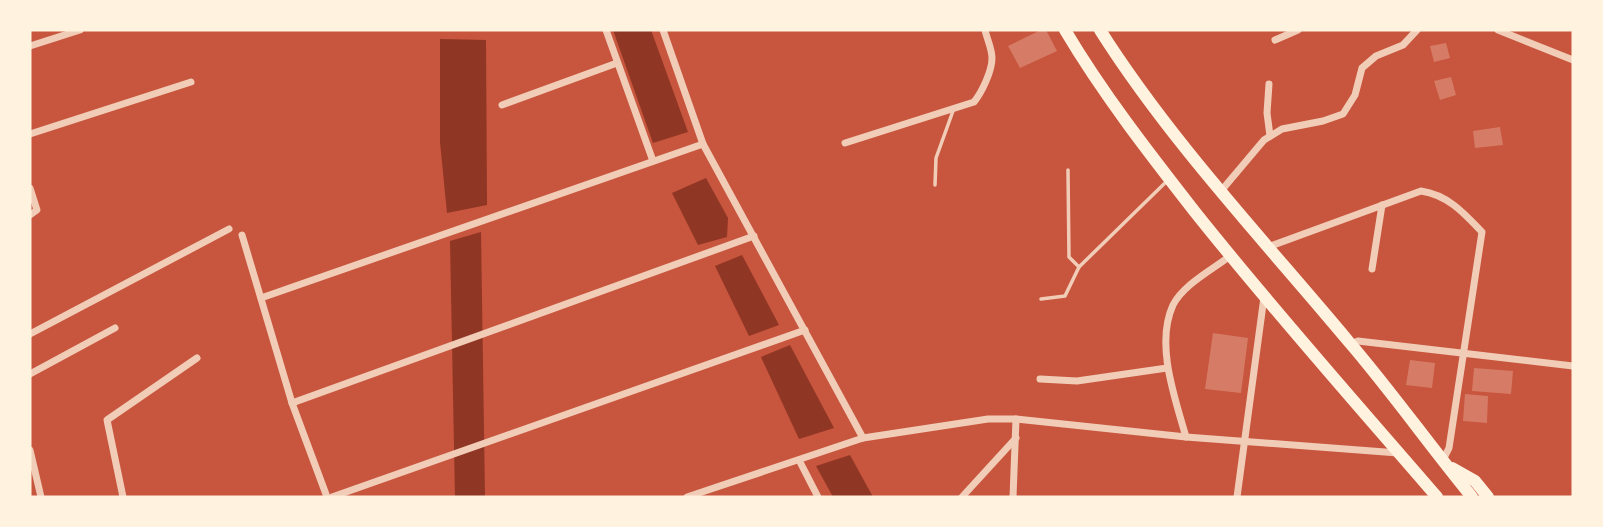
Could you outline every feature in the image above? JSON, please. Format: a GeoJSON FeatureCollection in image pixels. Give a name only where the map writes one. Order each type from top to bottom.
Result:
{"type":"FeatureCollection","features":[{"type":"Feature","properties":{"kind":"main road"},"geometry":{"type":"LineString","coordinates":[[1065,30],[1088,69],[1230,256],[1437,497]]}},
{"type":"Feature","properties":{"kind":"main road"},"geometry":{"type":"LineString","coordinates":[[1100,30],[1127,73],[1220,191],[1351,344],[1472,497]]}},
{"type":"Feature","properties":{"kind":"main road"},"geometry":{"type":"LineString","coordinates":[[1443,462],[1475,481],[1489,497]]}},
{"type":"Feature","properties":{"kind":"street"},"geometry":{"type":"LineString","coordinates":[[30,46],[80,30]]}},
{"type":"Feature","properties":{"kind":"street"},"geometry":{"type":"LineString","coordinates":[[606,30],[653,161]]}},
{"type":"Feature","properties":{"kind":"street"},"geometry":{"type":"LineString","coordinates":[[663,30],[703,144],[863,438]]}},
{"type":"Feature","properties":{"kind":"street"},"geometry":{"type":"LineString","coordinates":[[845,142],[974,102],[980,95],[992,57],[985,30]]}},
{"type":"Feature","properties":{"kind":"street"},"geometry":{"type":"LineString","coordinates":[[1275,40],[1298,30]]}},
{"type":"Feature","properties":{"kind":"street"},"geometry":{"type":"LineString","coordinates":[[1220,191],[1270,136],[1282,128],[1323,121],[1343,114],[1356,95],[1362,68],[1376,56],[1403,45],[1417,30]]}},
{"type":"Feature","properties":{"kind":"street"},"geometry":{"type":"LineString","coordinates":[[1498,30],[1573,60]]}},
{"type":"Feature","properties":{"kind":"street"},"geometry":{"type":"LineString","coordinates":[[502,105],[617,63]]}},
{"type":"Feature","properties":{"kind":"street"},"geometry":{"type":"LineString","coordinates":[[30,134],[191,82]]}},
{"type":"Feature","properties":{"kind":"street"},"geometry":{"type":"LineString","coordinates":[[1269,84],[1267,113],[1270,136]]}},
{"type":"Feature","properties":{"kind":"street"},"geometry":{"type":"LineString","coordinates":[[261,298],[703,144]]}},
{"type":"Feature","properties":{"kind":"street"},"geometry":{"type":"LineString","coordinates":[[30,188],[37,210],[30,215]]}},
{"type":"Feature","properties":{"kind":"street"},"geometry":{"type":"LineString","coordinates":[[1268,247],[1421,191],[1437,193],[1461,209],[1482,232],[1465,354],[1449,448],[1443,462]]}},
{"type":"Feature","properties":{"kind":"street"},"geometry":{"type":"LineString","coordinates":[[1372,269],[1382,205]]}},
{"type":"Feature","properties":{"kind":"street"},"geometry":{"type":"LineString","coordinates":[[30,334],[229,229]]}},
{"type":"Feature","properties":{"kind":"street"},"geometry":{"type":"LineString","coordinates":[[242,235],[292,403],[329,497],[805,330]]}},
{"type":"Feature","properties":{"kind":"street"},"geometry":{"type":"LineString","coordinates":[[292,403],[754,236]]}},
{"type":"Feature","properties":{"kind":"street"},"geometry":{"type":"LineString","coordinates":[[1186,437],[1167,368],[1167,326],[1174,303],[1191,284],[1230,256]]}},
{"type":"Feature","properties":{"kind":"street"},"geometry":{"type":"LineString","coordinates":[[1237,497],[1264,296]]}},
{"type":"Feature","properties":{"kind":"street"},"geometry":{"type":"LineString","coordinates":[[30,374],[115,328]]}},
{"type":"Feature","properties":{"kind":"street"},"geometry":{"type":"LineString","coordinates":[[1351,344],[1358,341],[1573,366]]}},
{"type":"Feature","properties":{"kind":"street"},"geometry":{"type":"LineString","coordinates":[[123,497],[107,420],[197,358]]}},
{"type":"Feature","properties":{"kind":"street"},"geometry":{"type":"LineString","coordinates":[[1040,379],[1077,381],[1167,368]]}},
{"type":"Feature","properties":{"kind":"street"},"geometry":{"type":"LineString","coordinates":[[687,497],[863,438],[988,419],[1016,419],[1186,437],[1399,453]]}},
{"type":"Feature","properties":{"kind":"street"},"geometry":{"type":"LineString","coordinates":[[1013,497],[1016,419]]}},
{"type":"Feature","properties":{"kind":"street"},"geometry":{"type":"LineString","coordinates":[[962,497],[1016,438]]}},
{"type":"Feature","properties":{"kind":"street"},"geometry":{"type":"LineString","coordinates":[[30,450],[41,497]]}},
{"type":"Feature","properties":{"kind":"street"},"geometry":{"type":"LineString","coordinates":[[799,460],[818,497]]}},
{"type":"Feature","properties":{"kind":"lane"},"geometry":{"type":"LineString","coordinates":[[935,185],[936,159],[953,109]]}},
{"type":"Feature","properties":{"kind":"lane"},"geometry":{"type":"LineString","coordinates":[[1068,170],[1069,257],[1079,267]]}},
{"type":"Feature","properties":{"kind":"lane"},"geometry":{"type":"LineString","coordinates":[[1041,299],[1065,296],[1079,267],[1169,179]]}},
{"type":"Feature","properties":{"kind":"shaded area"},"geometry":{"type":"Polygon","coordinates":[[[613,30],[651,30],[688,132],[653,143],[613,30]]]}},
{"type":"Feature","properties":{"kind":"shaded area"},"geometry":{"type":"Polygon","coordinates":[[[440,39],[486,40],[487,205],[447,213],[440,142],[440,39]]]}},
{"type":"Feature","properties":{"kind":"shaded area"},"geometry":{"type":"Polygon","coordinates":[[[706,178],[728,218],[727,237],[698,245],[672,193],[706,178]]]}},
{"type":"Feature","properties":{"kind":"shaded area"},"geometry":{"type":"Polygon","coordinates":[[[481,232],[485,497],[455,497],[450,241],[481,232]]]}},
{"type":"Feature","properties":{"kind":"shaded area"},"geometry":{"type":"Polygon","coordinates":[[[742,255],[779,325],[749,336],[715,266],[742,255]]]}},
{"type":"Feature","properties":{"kind":"shaded area"},"geometry":{"type":"Polygon","coordinates":[[[790,345],[834,428],[799,439],[761,357],[790,345]]]}},
{"type":"Feature","properties":{"kind":"shaded area"},"geometry":{"type":"Polygon","coordinates":[[[850,455],[873,497],[833,497],[816,466],[850,455]]]}},
{"type":"Feature","properties":{"kind":"building"},"geometry":{"type":"Polygon","coordinates":[[[1046,30],[1057,51],[1020,68],[1008,46],[1046,30]]]}},
{"type":"Feature","properties":{"kind":"building"},"geometry":{"type":"Polygon","coordinates":[[[1446,43],[1450,58],[1434,62],[1430,46],[1446,43]]]}},
{"type":"Feature","properties":{"kind":"building"},"geometry":{"type":"Polygon","coordinates":[[[1451,77],[1456,95],[1440,100],[1434,81],[1451,77]]]}},
{"type":"Feature","properties":{"kind":"building"},"geometry":{"type":"Polygon","coordinates":[[[1500,127],[1503,145],[1475,148],[1473,131],[1500,127]]]}},
{"type":"Feature","properties":{"kind":"building"},"geometry":{"type":"Polygon","coordinates":[[[1213,333],[1248,338],[1241,393],[1205,389],[1213,333]]]}},
{"type":"Feature","properties":{"kind":"building"},"geometry":{"type":"Polygon","coordinates":[[[1410,360],[1435,363],[1432,388],[1406,385],[1410,360]]]}},
{"type":"Feature","properties":{"kind":"building"},"geometry":{"type":"Polygon","coordinates":[[[1474,368],[1513,371],[1511,394],[1472,391],[1474,368]]]}},
{"type":"Feature","properties":{"kind":"building"},"geometry":{"type":"Polygon","coordinates":[[[1465,394],[1488,396],[1487,423],[1463,421],[1465,394]]]}}]}
